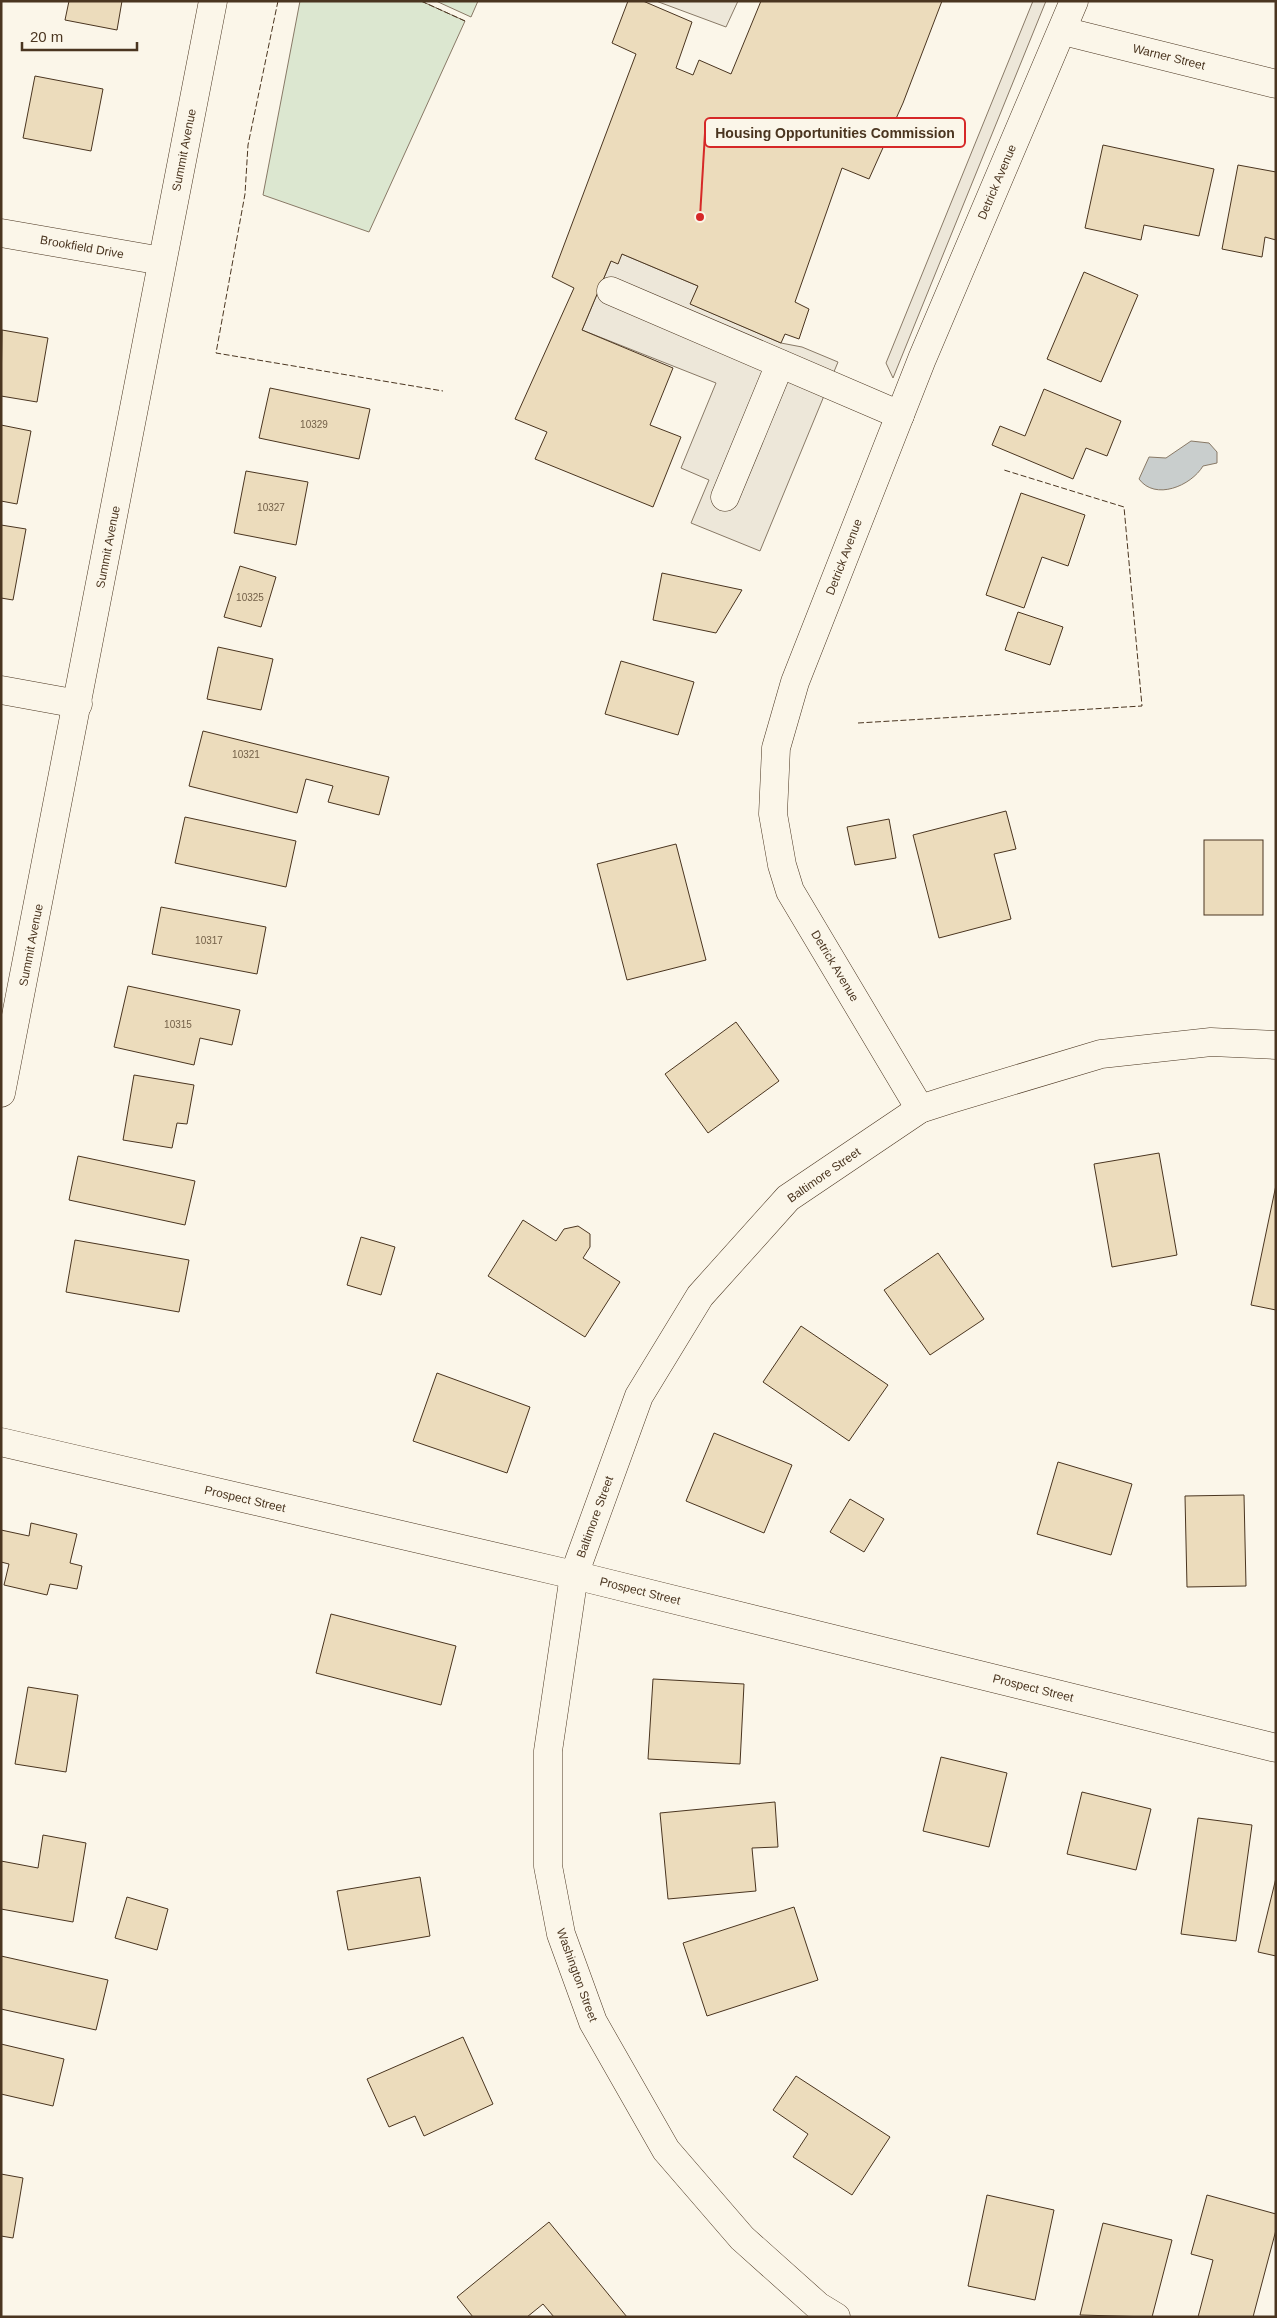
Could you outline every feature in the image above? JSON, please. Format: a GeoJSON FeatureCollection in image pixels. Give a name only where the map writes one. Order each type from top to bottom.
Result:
{"type":"FeatureCollection","features":[{"type":"Feature","properties":{"kind":"street","name":"Summit Avenue"},"geometry":{"type":"LineString","coordinates":[[1,1093],[213,1]]}},
{"type":"Feature","properties":{"kind":"street","name":"Detrick Avenue"},"geometry":{"type":"LineString","coordinates":[[920,1109],[790,891],[782,865],[773,814],[776,748],[796,682],[922,359],[1063,31],[1074,1]]}},
{"type":"Feature","properties":{"kind":"street","name":"Warner Street"},"geometry":{"type":"LineString","coordinates":[[1063,31],[1276,84]]}},
{"type":"Feature","properties":{"kind":"street","name":"Brookfield Drive"},"geometry":{"type":"LineString","coordinates":[[1,233],[162,261]]}},
{"type":"Feature","properties":{"kind":"street"},"geometry":{"type":"LineString","coordinates":[[611,291],[900,415]]}},
{"type":"Feature","properties":{"kind":"street"},"geometry":{"type":"LineString","coordinates":[[726,497],[780,364]]}},
{"type":"Feature","properties":{"kind":"street"},"geometry":{"type":"LineString","coordinates":[[1,690],[78,704]]}},
{"type":"Feature","properties":{"kind":"street","name":"Baltimore Street"},"geometry":{"type":"LineString","coordinates":[[574,1575],[639,1396],[700,1296],[788,1198],[920,1109],[1101,1054],[1211,1042],[1276,1045]]}},
{"type":"Feature","properties":{"kind":"street","name":"Prospect Street"},"geometry":{"type":"LineString","coordinates":[[1,1442],[574,1575],[1276,1748]]}},
{"type":"Feature","properties":{"kind":"street","name":"Washington Street"},"geometry":{"type":"LineString","coordinates":[[574,1575],[548,1751],[548,1866],[561,1934],[593,2022],[666,2150],[742,2238],[818,2306],[836,2317]]}},
{"type":"Feature","properties":{"kind":"green space"},"geometry":{"type":"Polygon","coordinates":[[[300,1],[421,1],[465,21],[369,232],[263,195],[300,1]]]}},
{"type":"Feature","properties":{"kind":"green space"},"geometry":{"type":"Polygon","coordinates":[[[436,1],[478,1],[471,17],[436,1]]]}},
{"type":"Feature","properties":{"kind":"shaded area"},"geometry":{"type":"Polygon","coordinates":[[[656,1],[738,1],[726,27],[656,1]]]}},
{"type":"Feature","properties":{"kind":"shaded area"},"geometry":{"type":"Polygon","coordinates":[[[1033,1],[1046,1],[893,378],[886,363],[1033,1]]]}},
{"type":"Feature","properties":{"kind":"shaded area"},"geometry":{"type":"Polygon","coordinates":[[[622,254],[698,286],[691,304],[781,343],[802,347],[838,362],[760,551],[691,523],[709,480],[681,468],[716,383],[582,330],[611,261],[622,254]]]}},
{"type":"Feature","properties":{"kind":"shaded area"},"geometry":{"type":"Polygon","coordinates":[[[1191,441],[1209,443],[1217,452],[1217,463],[1203,466],[1190,480],[1182,485],[1163,490],[1146,486],[1139,479],[1149,457],[1166,458],[1191,441]]]}},
{"type":"Feature","properties":{"kind":"building"},"geometry":{"type":"Polygon","coordinates":[[[69,1],[122,1],[117,30],[65,20],[69,1]]]}},
{"type":"Feature","properties":{"kind":"building"},"geometry":{"type":"Polygon","coordinates":[[[628,1],[643,1],[692,22],[676,68],[693,75],[699,60],[731,74],[761,1],[942,1],[903,103],[869,179],[842,168],[795,302],[809,309],[799,339],[785,334],[781,343],[690,304],[698,286],[622,254],[618,264],[611,261],[582,330],[673,368],[650,425],[681,437],[653,507],[535,459],[547,432],[515,419],[574,288],[552,277],[636,54],[612,43],[628,1]]]}},
{"type":"Feature","properties":{"kind":"building"},"geometry":{"type":"Polygon","coordinates":[[[35,76],[103,89],[91,151],[23,138],[35,76]]]}},
{"type":"Feature","properties":{"kind":"building"},"geometry":{"type":"Polygon","coordinates":[[[1103,145],[1214,169],[1199,236],[1144,225],[1141,240],[1085,228],[1103,145]]]}},
{"type":"Feature","properties":{"kind":"building"},"geometry":{"type":"Polygon","coordinates":[[[1238,165],[1276,172],[1276,240],[1265,237],[1262,257],[1222,249],[1238,165]]]}},
{"type":"Feature","properties":{"kind":"building"},"geometry":{"type":"Polygon","coordinates":[[[1084,272],[1138,295],[1101,382],[1047,359],[1084,272]]]}},
{"type":"Feature","properties":{"kind":"building"},"geometry":{"type":"Polygon","coordinates":[[[2,330],[48,338],[37,402],[1,396],[2,330]]]}},
{"type":"Feature","properties":{"kind":"building"},"geometry":{"type":"Polygon","coordinates":[[[270,388],[370,409],[359,459],[259,438],[270,388]]]}},
{"type":"Feature","properties":{"kind":"building"},"geometry":{"type":"Polygon","coordinates":[[[1044,389],[1121,421],[1107,456],[1086,448],[1073,479],[992,445],[1000,426],[1025,436],[1044,389]]]}},
{"type":"Feature","properties":{"kind":"building"},"geometry":{"type":"Polygon","coordinates":[[[1,425],[31,431],[17,504],[1,501],[1,425]]]}},
{"type":"Feature","properties":{"kind":"building"},"geometry":{"type":"Polygon","coordinates":[[[246,471],[308,482],[296,545],[234,533],[246,471]]]}},
{"type":"Feature","properties":{"kind":"building"},"geometry":{"type":"Polygon","coordinates":[[[1021,493],[1085,515],[1068,566],[1042,557],[1024,608],[986,595],[1021,493]]]}},
{"type":"Feature","properties":{"kind":"building"},"geometry":{"type":"Polygon","coordinates":[[[1,525],[26,529],[13,600],[1,598],[1,525]]]}},
{"type":"Feature","properties":{"kind":"building"},"geometry":{"type":"Polygon","coordinates":[[[240,566],[276,577],[261,627],[224,617],[240,566]]]}},
{"type":"Feature","properties":{"kind":"building"},"geometry":{"type":"Polygon","coordinates":[[[662,573],[742,590],[716,633],[653,620],[662,573]]]}},
{"type":"Feature","properties":{"kind":"building"},"geometry":{"type":"Polygon","coordinates":[[[1018,612],[1063,627],[1050,665],[1005,650],[1018,612]]]}},
{"type":"Feature","properties":{"kind":"building"},"geometry":{"type":"Polygon","coordinates":[[[218,647],[273,659],[261,710],[207,699],[218,647]]]}},
{"type":"Feature","properties":{"kind":"building"},"geometry":{"type":"Polygon","coordinates":[[[621,661],[694,682],[678,735],[605,714],[621,661]]]}},
{"type":"Feature","properties":{"kind":"building"},"geometry":{"type":"Polygon","coordinates":[[[203,731],[389,777],[379,815],[328,802],[333,786],[306,779],[297,813],[189,786],[203,731]]]}},
{"type":"Feature","properties":{"kind":"building"},"geometry":{"type":"Polygon","coordinates":[[[1006,811],[1016,849],[994,854],[1011,919],[939,938],[913,835],[1006,811]]]}},
{"type":"Feature","properties":{"kind":"building"},"geometry":{"type":"Polygon","coordinates":[[[185,817],[296,841],[286,887],[175,863],[185,817]]]}},
{"type":"Feature","properties":{"kind":"building"},"geometry":{"type":"Polygon","coordinates":[[[889,819],[896,858],[855,865],[847,827],[889,819]]]}},
{"type":"Feature","properties":{"kind":"building"},"geometry":{"type":"Polygon","coordinates":[[[1204,840],[1263,840],[1263,915],[1204,915],[1204,840]]]}},
{"type":"Feature","properties":{"kind":"building"},"geometry":{"type":"Polygon","coordinates":[[[676,844],[706,960],[627,980],[597,864],[676,844]]]}},
{"type":"Feature","properties":{"kind":"building"},"geometry":{"type":"Polygon","coordinates":[[[161,907],[266,927],[257,974],[152,954],[161,907]]]}},
{"type":"Feature","properties":{"kind":"building"},"geometry":{"type":"Polygon","coordinates":[[[128,986],[240,1010],[232,1045],[200,1038],[194,1065],[114,1047],[128,986]]]}},
{"type":"Feature","properties":{"kind":"building"},"geometry":{"type":"Polygon","coordinates":[[[736,1022],[779,1081],[708,1133],[665,1074],[736,1022]]]}},
{"type":"Feature","properties":{"kind":"building"},"geometry":{"type":"Polygon","coordinates":[[[134,1075],[194,1085],[187,1124],[177,1123],[172,1148],[123,1140],[134,1075]]]}},
{"type":"Feature","properties":{"kind":"building"},"geometry":{"type":"Polygon","coordinates":[[[1159,1153],[1177,1255],[1112,1267],[1094,1164],[1159,1153]]]}},
{"type":"Feature","properties":{"kind":"building"},"geometry":{"type":"Polygon","coordinates":[[[78,1156],[195,1181],[185,1225],[69,1200],[78,1156]]]}},
{"type":"Feature","properties":{"kind":"building"},"geometry":{"type":"Polygon","coordinates":[[[1276,1185],[1276,1310],[1251,1305],[1276,1185]]]}},
{"type":"Feature","properties":{"kind":"building"},"geometry":{"type":"Polygon","coordinates":[[[523,1220],[556,1241],[564,1229],[578,1226],[590,1234],[590,1247],[583,1258],[620,1282],[585,1337],[488,1276],[523,1220]]]}},
{"type":"Feature","properties":{"kind":"building"},"geometry":{"type":"Polygon","coordinates":[[[361,1237],[395,1247],[381,1295],[347,1285],[361,1237]]]}},
{"type":"Feature","properties":{"kind":"building"},"geometry":{"type":"Polygon","coordinates":[[[75,1240],[189,1260],[179,1312],[66,1292],[75,1240]]]}},
{"type":"Feature","properties":{"kind":"building"},"geometry":{"type":"Polygon","coordinates":[[[938,1253],[984,1319],[930,1355],[884,1290],[938,1253]]]}},
{"type":"Feature","properties":{"kind":"building"},"geometry":{"type":"Polygon","coordinates":[[[801,1326],[888,1385],[849,1441],[763,1382],[801,1326]]]}},
{"type":"Feature","properties":{"kind":"building"},"geometry":{"type":"Polygon","coordinates":[[[437,1373],[530,1407],[507,1473],[413,1441],[437,1373]]]}},
{"type":"Feature","properties":{"kind":"building"},"geometry":{"type":"Polygon","coordinates":[[[714,1433],[792,1465],[764,1533],[686,1501],[714,1433]]]}},
{"type":"Feature","properties":{"kind":"building"},"geometry":{"type":"Polygon","coordinates":[[[1058,1462],[1132,1484],[1111,1555],[1037,1534],[1058,1462]]]}},
{"type":"Feature","properties":{"kind":"building"},"geometry":{"type":"Polygon","coordinates":[[[1244,1495],[1246,1586],[1187,1587],[1185,1496],[1244,1495]]]}},
{"type":"Feature","properties":{"kind":"building"},"geometry":{"type":"Polygon","coordinates":[[[850,1499],[884,1519],[864,1552],[830,1532],[850,1499]]]}},
{"type":"Feature","properties":{"kind":"building"},"geometry":{"type":"Polygon","coordinates":[[[31,1523],[77,1534],[70,1563],[82,1566],[77,1589],[50,1584],[47,1595],[4,1585],[9,1564],[1,1562],[1,1530],[29,1536],[31,1523]]]}},
{"type":"Feature","properties":{"kind":"building"},"geometry":{"type":"Polygon","coordinates":[[[331,1614],[456,1646],[441,1705],[316,1673],[331,1614]]]}},
{"type":"Feature","properties":{"kind":"building"},"geometry":{"type":"Polygon","coordinates":[[[653,1679],[744,1684],[740,1764],[648,1759],[653,1679]]]}},
{"type":"Feature","properties":{"kind":"building"},"geometry":{"type":"Polygon","coordinates":[[[28,1687],[78,1695],[66,1772],[15,1764],[28,1687]]]}},
{"type":"Feature","properties":{"kind":"building"},"geometry":{"type":"Polygon","coordinates":[[[941,1757],[1007,1773],[989,1847],[923,1831],[941,1757]]]}},
{"type":"Feature","properties":{"kind":"building"},"geometry":{"type":"Polygon","coordinates":[[[1082,1792],[1151,1809],[1136,1870],[1067,1854],[1082,1792]]]}},
{"type":"Feature","properties":{"kind":"building"},"geometry":{"type":"Polygon","coordinates":[[[775,1802],[778,1847],[752,1848],[756,1891],[668,1899],[660,1813],[775,1802]]]}},
{"type":"Feature","properties":{"kind":"building"},"geometry":{"type":"Polygon","coordinates":[[[1198,1818],[1252,1825],[1236,1941],[1181,1934],[1198,1818]]]}},
{"type":"Feature","properties":{"kind":"building"},"geometry":{"type":"Polygon","coordinates":[[[43,1835],[86,1843],[73,1922],[1,1909],[1,1861],[38,1868],[43,1835]]]}},
{"type":"Feature","properties":{"kind":"building"},"geometry":{"type":"Polygon","coordinates":[[[420,1877],[430,1936],[348,1950],[337,1891],[420,1877]]]}},
{"type":"Feature","properties":{"kind":"building"},"geometry":{"type":"Polygon","coordinates":[[[1276,1878],[1276,1956],[1258,1952],[1276,1878]]]}},
{"type":"Feature","properties":{"kind":"building"},"geometry":{"type":"Polygon","coordinates":[[[127,1897],[168,1909],[157,1950],[115,1938],[127,1897]]]}},
{"type":"Feature","properties":{"kind":"building"},"geometry":{"type":"Polygon","coordinates":[[[794,1907],[818,1980],[707,2016],[683,1943],[794,1907]]]}},
{"type":"Feature","properties":{"kind":"building"},"geometry":{"type":"Polygon","coordinates":[[[1,1956],[108,1980],[96,2030],[1,2009],[1,1956]]]}},
{"type":"Feature","properties":{"kind":"building"},"geometry":{"type":"Polygon","coordinates":[[[463,2037],[493,2104],[424,2136],[415,2116],[389,2127],[367,2079],[463,2037]]]}},
{"type":"Feature","properties":{"kind":"building"},"geometry":{"type":"Polygon","coordinates":[[[1,2044],[64,2059],[53,2106],[1,2094],[1,2044]]]}},
{"type":"Feature","properties":{"kind":"building"},"geometry":{"type":"Polygon","coordinates":[[[796,2076],[890,2137],[852,2195],[793,2157],[808,2134],[773,2110],[796,2076]]]}},
{"type":"Feature","properties":{"kind":"building"},"geometry":{"type":"Polygon","coordinates":[[[1,2174],[23,2178],[13,2238],[1,2236],[1,2174]]]}},
{"type":"Feature","properties":{"kind":"building"},"geometry":{"type":"Polygon","coordinates":[[[987,2195],[1054,2210],[1035,2300],[968,2286],[987,2195]]]}},
{"type":"Feature","properties":{"kind":"building"},"geometry":{"type":"Polygon","coordinates":[[[1207,2195],[1276,2214],[1276,2230],[1253,2317],[1198,2317],[1213,2260],[1191,2254],[1207,2195]]]}},
{"type":"Feature","properties":{"kind":"building"},"geometry":{"type":"Polygon","coordinates":[[[549,2222],[627,2317],[554,2317],[543,2304],[527,2317],[473,2317],[457,2297],[549,2222]]]}},
{"type":"Feature","properties":{"kind":"building"},"geometry":{"type":"Polygon","coordinates":[[[1103,2223],[1172,2240],[1152,2317],[1080,2315],[1103,2223]]]}},
{"type":"Feature","properties":{"kind":"fence"},"geometry":{"type":"LineString","coordinates":[[278,1],[248,145],[245,194],[216,353],[443,391]]}},
{"type":"Feature","properties":{"kind":"fence"},"geometry":{"type":"LineString","coordinates":[[421,1],[465,21]]}},
{"type":"Feature","properties":{"kind":"fence"},"geometry":{"type":"LineString","coordinates":[[858,723],[1142,706],[1124,507],[1004,470]]}},
{"type":"Feature","properties":{"kind":"place","name":"Housing Opportunities Commission"},"geometry":{"type":"Point","coordinates":[700,217]}}]}
